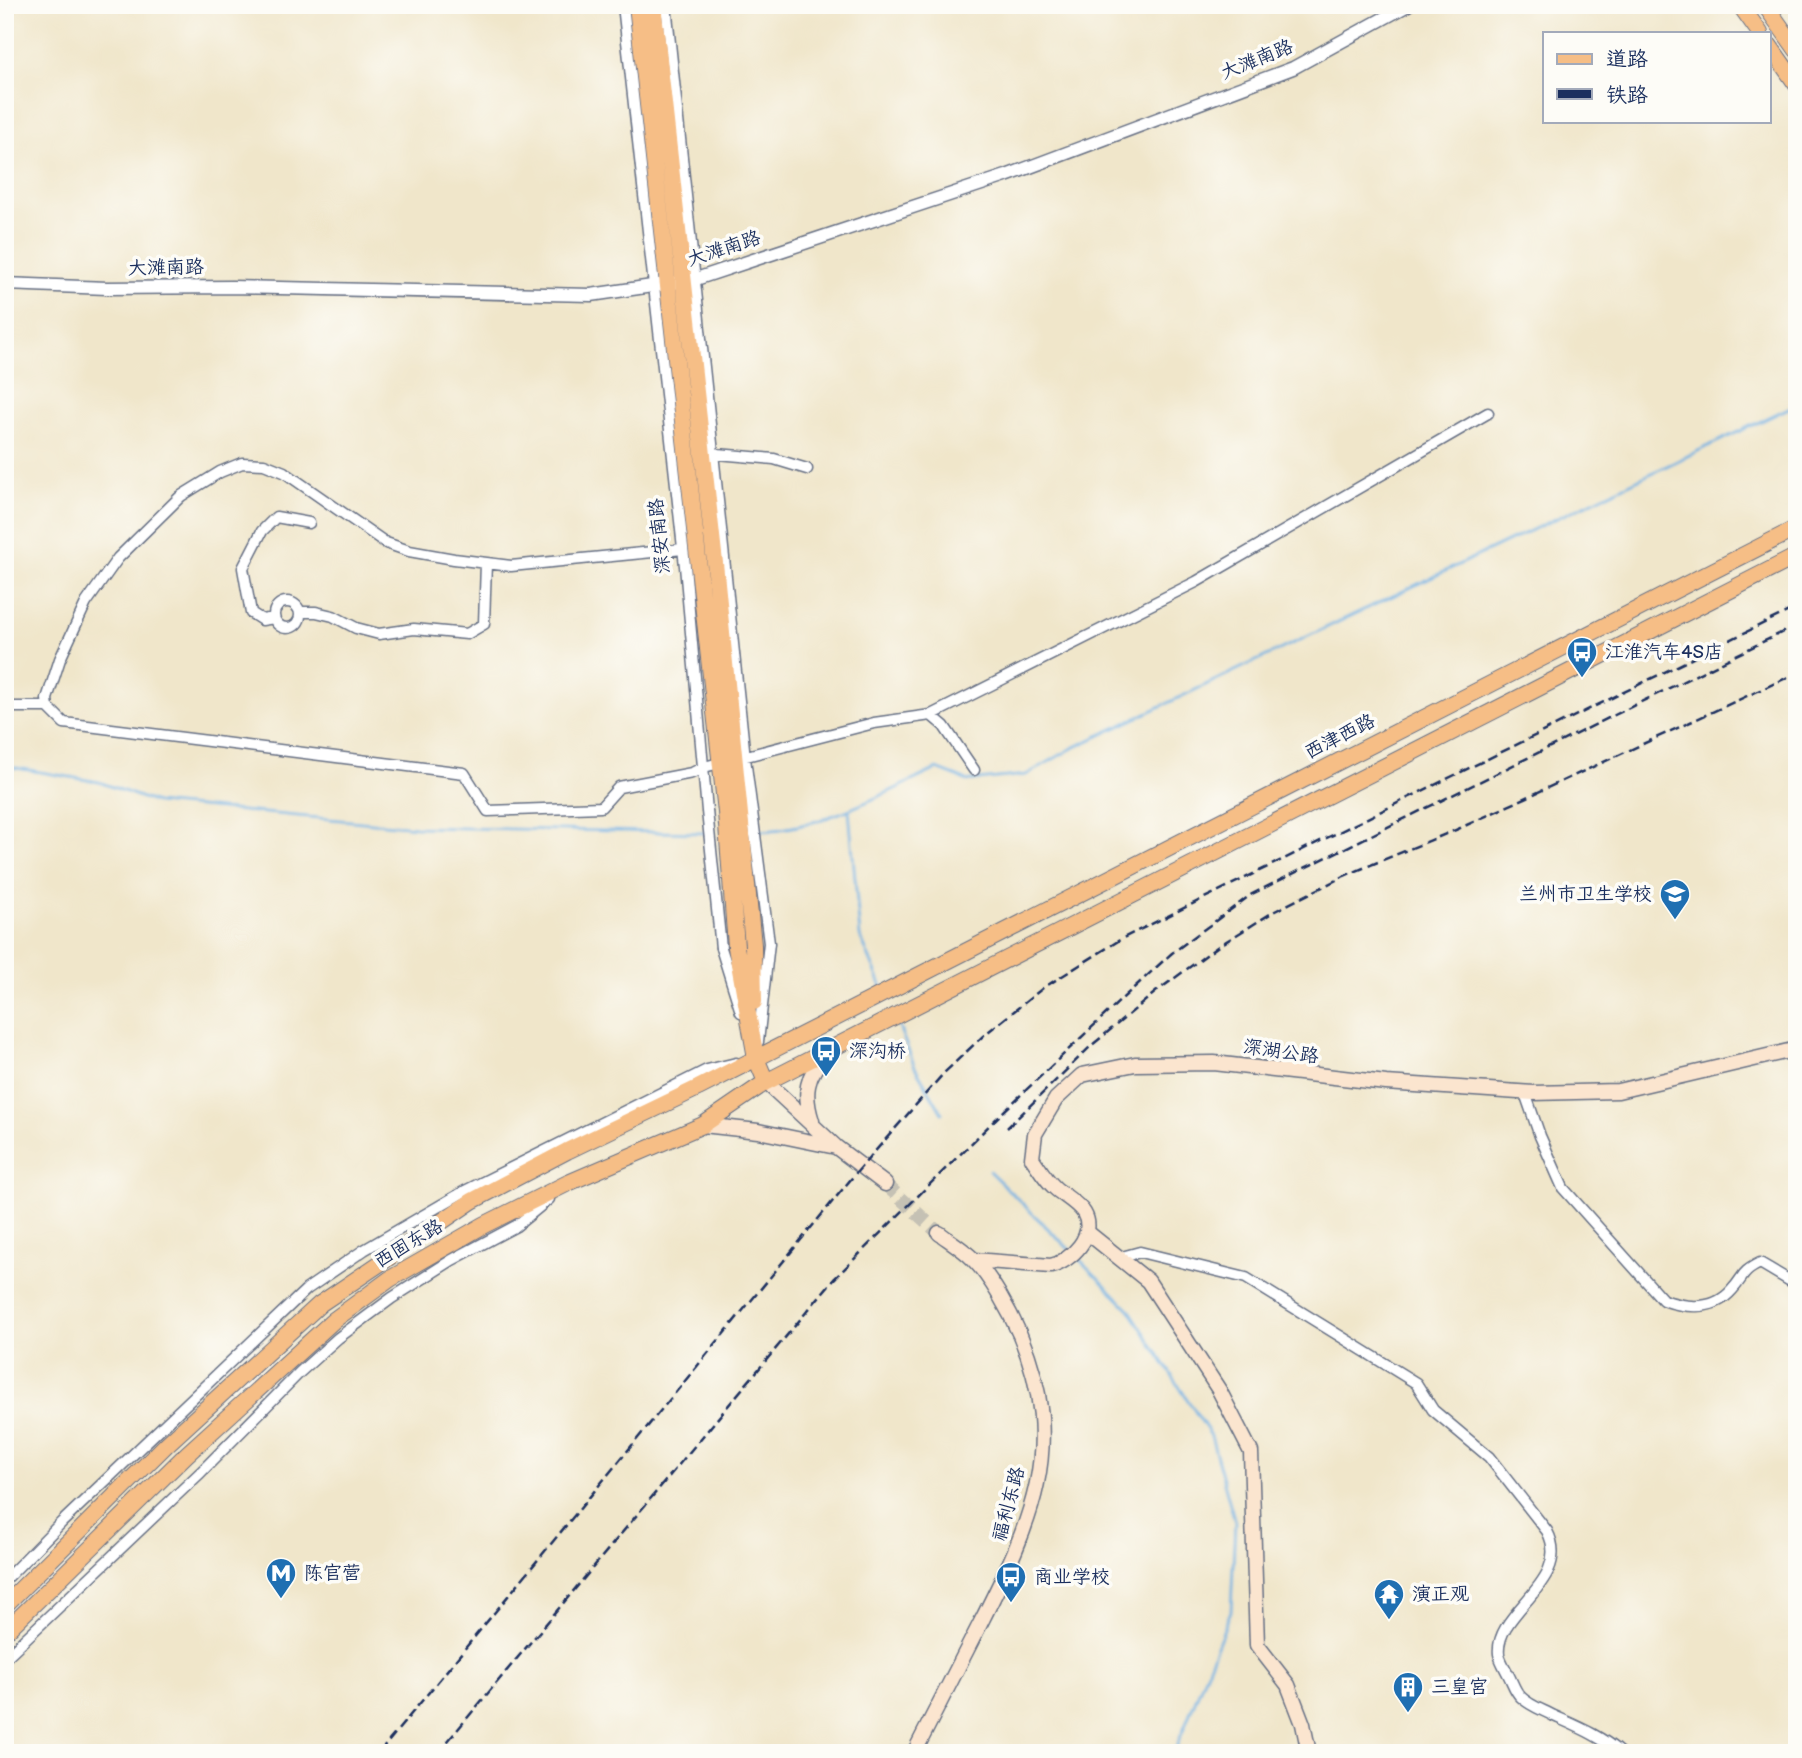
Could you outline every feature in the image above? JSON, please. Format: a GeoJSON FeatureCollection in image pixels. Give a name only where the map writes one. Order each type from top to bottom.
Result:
{"type":"FeatureCollection","features":[{"type":"Feature","properties":{"kind":"main road","name":"深安南路"},"geometry":{"type":"LineString","coordinates":[[637,5],[675,283],[740,811],[737,947],[756,1058]]}},
{"type":"Feature","properties":{"kind":"main road","name":"深安南路"},"geometry":{"type":"LineString","coordinates":[[653,5],[675,283],[708,453],[733,760]]}},
{"type":"Feature","properties":{"kind":"main road"},"geometry":{"type":"LineString","coordinates":[[1740,5],[1759,32]]}},
{"type":"Feature","properties":{"kind":"main road"},"geometry":{"type":"LineString","coordinates":[[1765,5],[1797,50]]}},
{"type":"Feature","properties":{"kind":"main road"},"geometry":{"type":"LineString","coordinates":[[1770,47],[1797,85]]}},
{"type":"Feature","properties":{"kind":"main road","name":"西津西路"},"geometry":{"type":"LineString","coordinates":[[903,983],[1797,528]]}},
{"type":"Feature","properties":{"kind":"main road","name":"西固东路"},"geometry":{"type":"LineString","coordinates":[[5,1632],[187,1454],[334,1320],[390,1279],[484,1224],[568,1183],[703,1125],[765,1082],[1797,556]]}},
{"type":"Feature","properties":{"kind":"main road","name":"西固东路"},"geometry":{"type":"LineString","coordinates":[[5,1604],[167,1444],[320,1304],[472,1201],[566,1151],[903,983]]}},
{"type":"Feature","properties":{"kind":"main road","name":"深湖公路"},"geometry":{"type":"LineString","coordinates":[[1087,1232],[1088,1221],[1082,1210],[1052,1186],[1032,1158],[1035,1134],[1056,1099],[1082,1075],[1135,1064],[1214,1063],[1386,1083],[1525,1093],[1618,1091],[1797,1049]]}},
{"type":"Feature","properties":{"kind":"main road"},"geometry":{"type":"LineString","coordinates":[[812,1123],[806,1104],[807,1084],[815,1066],[828,1052]]}},
{"type":"Feature","properties":{"kind":"main road"},"geometry":{"type":"LineString","coordinates":[[756,1058],[765,1082],[836,1147],[885,1184]]}},
{"type":"Feature","properties":{"kind":"main road"},"geometry":{"type":"LineString","coordinates":[[703,1125],[758,1131],[836,1147]]}},
{"type":"Feature","properties":{"kind":"main road"},"geometry":{"type":"LineString","coordinates":[[974,1260],[1051,1266],[1060,1264],[1080,1248],[1087,1232],[1148,1281],[1219,1390],[1251,1452],[1257,1645],[1288,1685],[1303,1724],[1309,1753]]}},
{"type":"Feature","properties":{"kind":"main road","name":"福利东路"},"geometry":{"type":"LineString","coordinates":[[914,1753],[1015,1555],[1034,1502],[1042,1456],[1042,1415],[1031,1362],[1011,1313],[974,1260],[939,1233]]}},
{"type":"Feature","properties":{"kind":"street","name":"深安南路"},"geometry":{"type":"LineString","coordinates":[[623,5],[675,283]]}},
{"type":"Feature","properties":{"kind":"street","name":"深安南路"},"geometry":{"type":"LineString","coordinates":[[666,5],[683,550],[707,811],[737,947],[756,1058]]}},
{"type":"Feature","properties":{"kind":"street","name":"大滩南路"},"geometry":{"type":"LineString","coordinates":[[5,284],[591,295],[675,283],[1006,176],[1293,68],[1408,5]]}},
{"type":"Feature","properties":{"kind":"street"},"geometry":{"type":"LineString","coordinates":[[683,550],[511,566],[409,551],[386,543],[284,472],[264,464],[242,463],[220,472],[181,496],[118,558],[86,603],[60,659],[47,699],[48,707],[64,723],[464,773],[488,811],[601,807],[619,787],[692,773],[704,767],[874,723],[931,715],[1196,582],[1488,413]]}},
{"type":"Feature","properties":{"kind":"street"},"geometry":{"type":"LineString","coordinates":[[708,453],[774,459],[807,469]]}},
{"type":"Feature","properties":{"kind":"street"},"geometry":{"type":"LineString","coordinates":[[274,618],[262,620],[251,613],[243,568],[262,531],[276,517],[309,523]]}},
{"type":"Feature","properties":{"kind":"street"},"geometry":{"type":"LineString","coordinates":[[300,612],[333,616],[356,628],[379,635],[414,629],[467,634],[484,624],[486,563]]}},
{"type":"Feature","properties":{"kind":"street"},"geometry":{"type":"LineString","coordinates":[[285,602],[295,604],[300,612],[299,623],[290,628],[280,626],[274,618],[276,608],[285,602]]}},
{"type":"Feature","properties":{"kind":"street"},"geometry":{"type":"LineString","coordinates":[[5,707],[48,707]]}},
{"type":"Feature","properties":{"kind":"street"},"geometry":{"type":"LineString","coordinates":[[931,715],[944,726],[974,770]]}},
{"type":"Feature","properties":{"kind":"street","name":"深安南路"},"geometry":{"type":"LineString","coordinates":[[740,811],[769,943],[756,1058]]}},
{"type":"Feature","properties":{"kind":"street"},"geometry":{"type":"LineString","coordinates":[[5,1580],[62,1522],[307,1289],[374,1244],[465,1191],[707,1070],[756,1058]]}},
{"type":"Feature","properties":{"kind":"street"},"geometry":{"type":"LineString","coordinates":[[1525,1093],[1563,1188],[1663,1300],[1682,1307],[1721,1301],[1745,1271],[1760,1263],[1797,1285]]}},
{"type":"Feature","properties":{"kind":"street"},"geometry":{"type":"LineString","coordinates":[[5,1658],[338,1338],[412,1285],[516,1226],[568,1183]]}},
{"type":"Feature","properties":{"kind":"street"},"geometry":{"type":"LineString","coordinates":[[1118,1258],[1140,1252],[1246,1278],[1416,1383],[1433,1410],[1489,1457],[1553,1542],[1551,1567],[1512,1620],[1501,1640],[1499,1655],[1519,1696],[1620,1753]]}},
{"type":"Feature","properties":{"kind":"street"},"geometry":{"type":"LineString","coordinates":[[5,1604],[34,1630]]}},
{"type":"Feature","properties":{"kind":"waterway"},"geometry":{"type":"LineString","coordinates":[[758,831],[781,829],[827,818],[937,769],[968,781],[1026,775],[1071,749],[1797,404]]}},
{"type":"Feature","properties":{"kind":"waterway"},"geometry":{"type":"LineString","coordinates":[[5,766],[99,782],[156,803],[416,827],[706,833]]}},
{"type":"Feature","properties":{"kind":"waterway"},"geometry":{"type":"LineString","coordinates":[[849,810],[860,936],[882,987]]}},
{"type":"Feature","properties":{"kind":"waterway"},"geometry":{"type":"LineString","coordinates":[[897,1022],[915,1067],[942,1113]]}},
{"type":"Feature","properties":{"kind":"waterway"},"geometry":{"type":"LineString","coordinates":[[989,1171],[1069,1249]]}},
{"type":"Feature","properties":{"kind":"waterway"},"geometry":{"type":"LineString","coordinates":[[1076,1256],[1129,1309],[1211,1436],[1235,1522],[1231,1611],[1174,1753]]}},
{"type":"Feature","properties":{"kind":"tunnel"},"geometry":{"type":"LineString","coordinates":[[885,1184],[939,1233]]}},
{"type":"Feature","properties":{"kind":"railway"},"geometry":{"type":"LineString","coordinates":[[379,1753],[856,1173],[944,1073],[983,1036],[1043,988],[1123,938],[1797,607]]}},
{"type":"Feature","properties":{"kind":"railway"},"geometry":{"type":"LineString","coordinates":[[438,1753],[834,1279],[1005,1110],[1172,953],[1252,894],[1797,625]]}},
{"type":"Feature","properties":{"kind":"railway"},"geometry":{"type":"LineString","coordinates":[[1007,1128],[1091,1046],[1157,991],[1217,947],[1275,911],[1344,876],[1458,829],[1797,673]]}},
{"type":"Feature","properties":{"kind":"place","name":"江淮汽车4S店"},"geometry":{"type":"Point","coordinates":[1582,679]}},
{"type":"Feature","properties":{"kind":"place","name":"兰州市卫生学校"},"geometry":{"type":"Point","coordinates":[1675,921]}},
{"type":"Feature","properties":{"kind":"place","name":"深沟桥"},"geometry":{"type":"Point","coordinates":[826,1078]}},
{"type":"Feature","properties":{"kind":"place","name":"陈官营"},"geometry":{"type":"Point","coordinates":[281,1600]}},
{"type":"Feature","properties":{"kind":"place","name":"商业学校"},"geometry":{"type":"Point","coordinates":[1011,1604]}},
{"type":"Feature","properties":{"kind":"place","name":"演正观"},"geometry":{"type":"Point","coordinates":[1389,1621]}},
{"type":"Feature","properties":{"kind":"place","name":"三皇宫"},"geometry":{"type":"Point","coordinates":[1408,1714]}}]}
